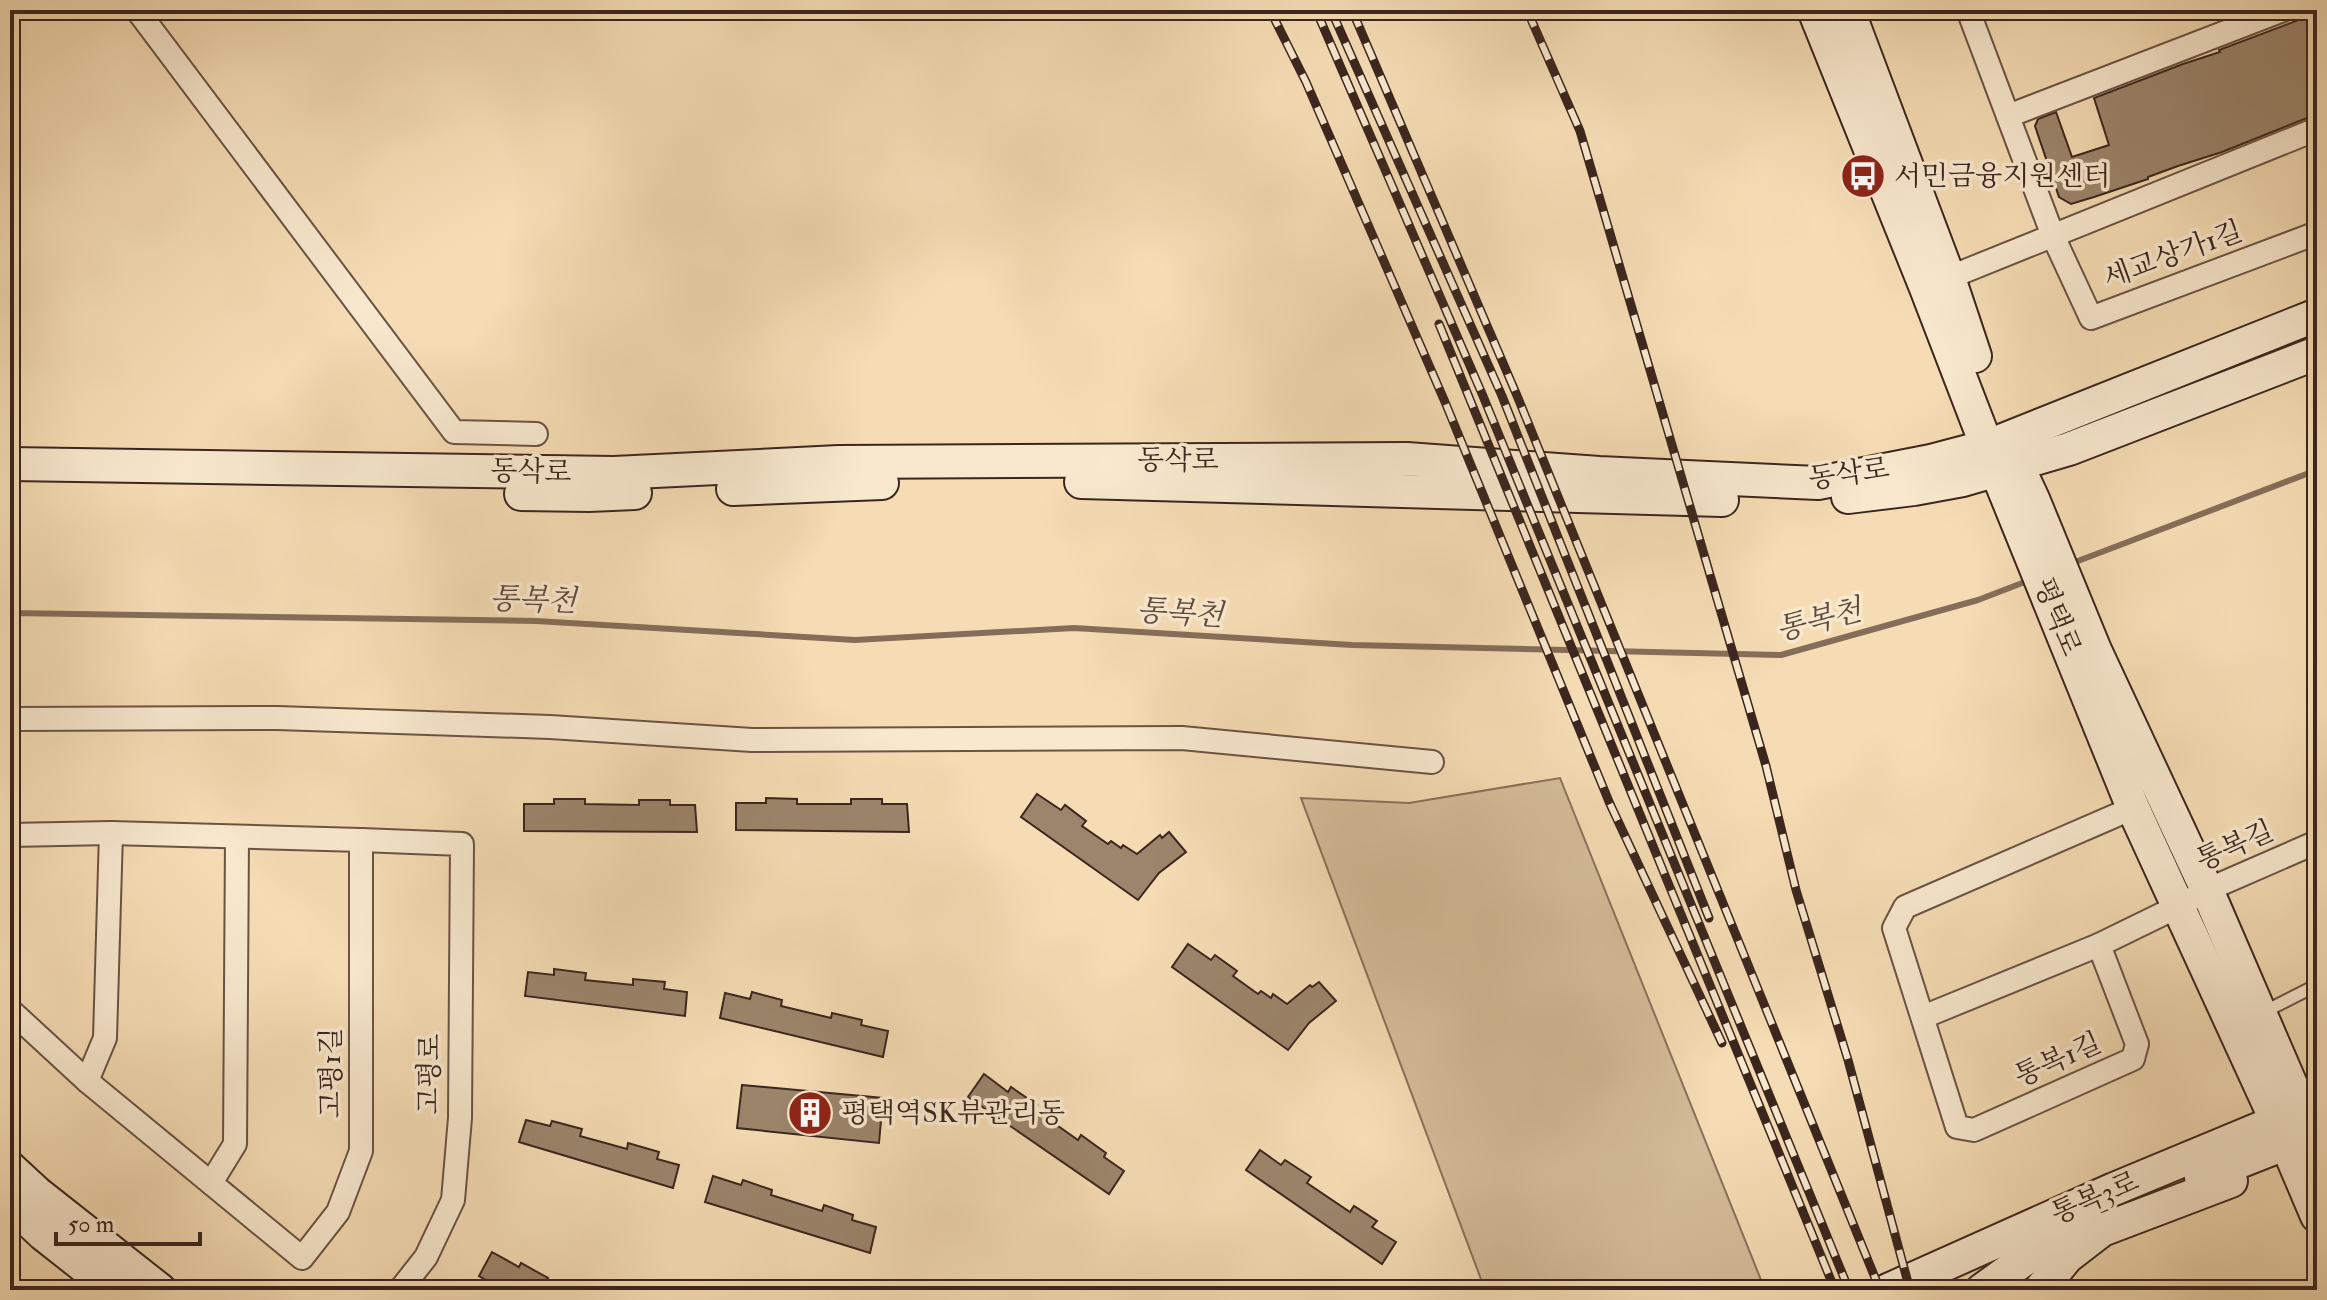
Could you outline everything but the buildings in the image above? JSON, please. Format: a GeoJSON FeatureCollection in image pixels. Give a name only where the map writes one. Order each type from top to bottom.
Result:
{"type":"FeatureCollection","features":[{"type":"Feature","properties":{"kind":"street"},"geometry":{"type":"LineString","coordinates":[[137,10],[454,432],[536,434]]}},
{"type":"Feature","properties":{"kind":"street","name":"평택로"},"geometry":{"type":"LineString","coordinates":[[1814,10],[1938,283]]}},
{"type":"Feature","properties":{"kind":"street","name":"평택로"},"geometry":{"type":"LineString","coordinates":[[1848,10],[1938,283],[2001,454],[2085,655],[2133,808],[2179,906],[2302,1131]]}},
{"type":"Feature","properties":{"kind":"street","name":"세교상가1길"},"geometry":{"type":"LineString","coordinates":[[1968,10],[2053,236],[2091,318],[2317,233]]}},
{"type":"Feature","properties":{"kind":"street"},"geometry":{"type":"LineString","coordinates":[[2008,116],[2283,10]]}},
{"type":"Feature","properties":{"kind":"street"},"geometry":{"type":"LineString","coordinates":[[1938,283],[2317,129]]}},
{"type":"Feature","properties":{"kind":"street","name":"동삭로"},"geometry":{"type":"LineString","coordinates":[[10,486],[589,495],[999,480],[1830,500],[1963,480],[2001,454],[2161,378],[2317,315]]}},
{"type":"Feature","properties":{"kind":"street","name":"동삭로"},"geometry":{"type":"LineString","coordinates":[[10,464],[614,473],[839,462],[1407,459],[1599,473],[1818,483],[1931,461],[2069,449],[2317,353]]}},
{"type":"Feature","properties":{"kind":"street","name":"평택로"},"geometry":{"type":"LineString","coordinates":[[2085,655],[2207,890],[2261,1014],[2302,1131],[2314,1209]]}},
{"type":"Feature","properties":{"kind":"street"},"geometry":{"type":"LineString","coordinates":[[10,719],[308,719],[550,727],[752,740],[1182,738],[1432,762]]}},
{"type":"Feature","properties":{"kind":"street","name":"통복1길"},"geometry":{"type":"LineString","coordinates":[[2099,945],[2137,1044],[2133,1059],[1974,1130],[1957,1127],[1894,928],[1905,907],[2133,808]]}},
{"type":"Feature","properties":{"kind":"street"},"geometry":{"type":"LineString","coordinates":[[10,835],[111,833],[361,840]]}},
{"type":"Feature","properties":{"kind":"street"},"geometry":{"type":"LineString","coordinates":[[87,1081],[105,1038],[111,833]]}},
{"type":"Feature","properties":{"kind":"street"},"geometry":{"type":"LineString","coordinates":[[211,1183],[235,1144],[237,838]]}},
{"type":"Feature","properties":{"kind":"street","name":"고평1길"},"geometry":{"type":"LineString","coordinates":[[10,1010],[87,1081],[302,1258],[338,1212],[361,1151],[361,840]]}},
{"type":"Feature","properties":{"kind":"street","name":"고평로"},"geometry":{"type":"LineString","coordinates":[[361,840],[462,844],[460,1118],[453,1200],[426,1257],[400,1290]]}},
{"type":"Feature","properties":{"kind":"street","name":"통복길"},"geometry":{"type":"LineString","coordinates":[[2099,945],[2207,890],[2317,842]]}},
{"type":"Feature","properties":{"kind":"street"},"geometry":{"type":"LineString","coordinates":[[1923,1017],[2099,945]]}},
{"type":"Feature","properties":{"kind":"street"},"geometry":{"type":"LineString","coordinates":[[1982,1290],[2054,1238],[2118,1206],[2302,1131]]}},
{"type":"Feature","properties":{"kind":"street","name":"통복3로"},"geometry":{"type":"LineString","coordinates":[[1888,1290],[2114,1189],[2302,1131]]}},
{"type":"Feature","properties":{"kind":"street"},"geometry":{"type":"LineString","coordinates":[[10,1168],[160,1290]]}},
{"type":"Feature","properties":{"kind":"street","name":"통복3로"},"geometry":{"type":"LineString","coordinates":[[2040,1290],[2067,1257],[2102,1230],[2248,1175],[2278,1171],[2289,1176],[2314,1209]]}},
{"type":"Feature","properties":{"kind":"street"},"geometry":{"type":"LineString","coordinates":[[10,1203],[43,1234],[114,1290]]}},
{"type":"Feature","properties":{"kind":"lane"},"geometry":{"type":"LineString","coordinates":[[2261,1014],[2317,985]]}},
{"type":"Feature","properties":{"kind":"shaded area"},"geometry":{"type":"Polygon","coordinates":[[[1560,778],[1765,1290],[1485,1290],[1301,798],[1409,803],[1560,778]]]}},
{"type":"Feature","properties":{"kind":"waterway","name":"통복천"},"geometry":{"type":"LineString","coordinates":[[2070,564],[2317,470]]}},
{"type":"Feature","properties":{"kind":"waterway","name":"통복천"},"geometry":{"type":"LineString","coordinates":[[10,613],[536,621],[855,640],[1074,628],[1352,645],[1781,655],[1978,600],[2030,580]]}},
{"type":"Feature","properties":{"kind":"railway"},"geometry":{"type":"LineString","coordinates":[[1270,10],[1306,82],[1445,402],[1610,804],[1722,1043]]}},
{"type":"Feature","properties":{"kind":"railway"},"geometry":{"type":"LineString","coordinates":[[1316,10],[1483,396],[1849,1290]]}},
{"type":"Feature","properties":{"kind":"railway"},"geometry":{"type":"LineString","coordinates":[[1331,10],[1502,396],[1709,918]]}},
{"type":"Feature","properties":{"kind":"railway"},"geometry":{"type":"LineString","coordinates":[[1352,10],[1518,398],[1880,1290]]}},
{"type":"Feature","properties":{"kind":"railway"},"geometry":{"type":"LineString","coordinates":[[1527,10],[1580,131],[1766,766],[1796,890],[1848,1060],[1910,1290]]}},
{"type":"Feature","properties":{"kind":"railway"},"geometry":{"type":"LineString","coordinates":[[1439,324],[1835,1290]]}},
{"type":"Feature","properties":{"kind":"place","name":"서민금융지원센터"},"geometry":{"type":"Point","coordinates":[1863,176]}},
{"type":"Feature","properties":{"kind":"place","name":"평택역SK뷰관리동"},"geometry":{"type":"Point","coordinates":[810,1113]}}]}
